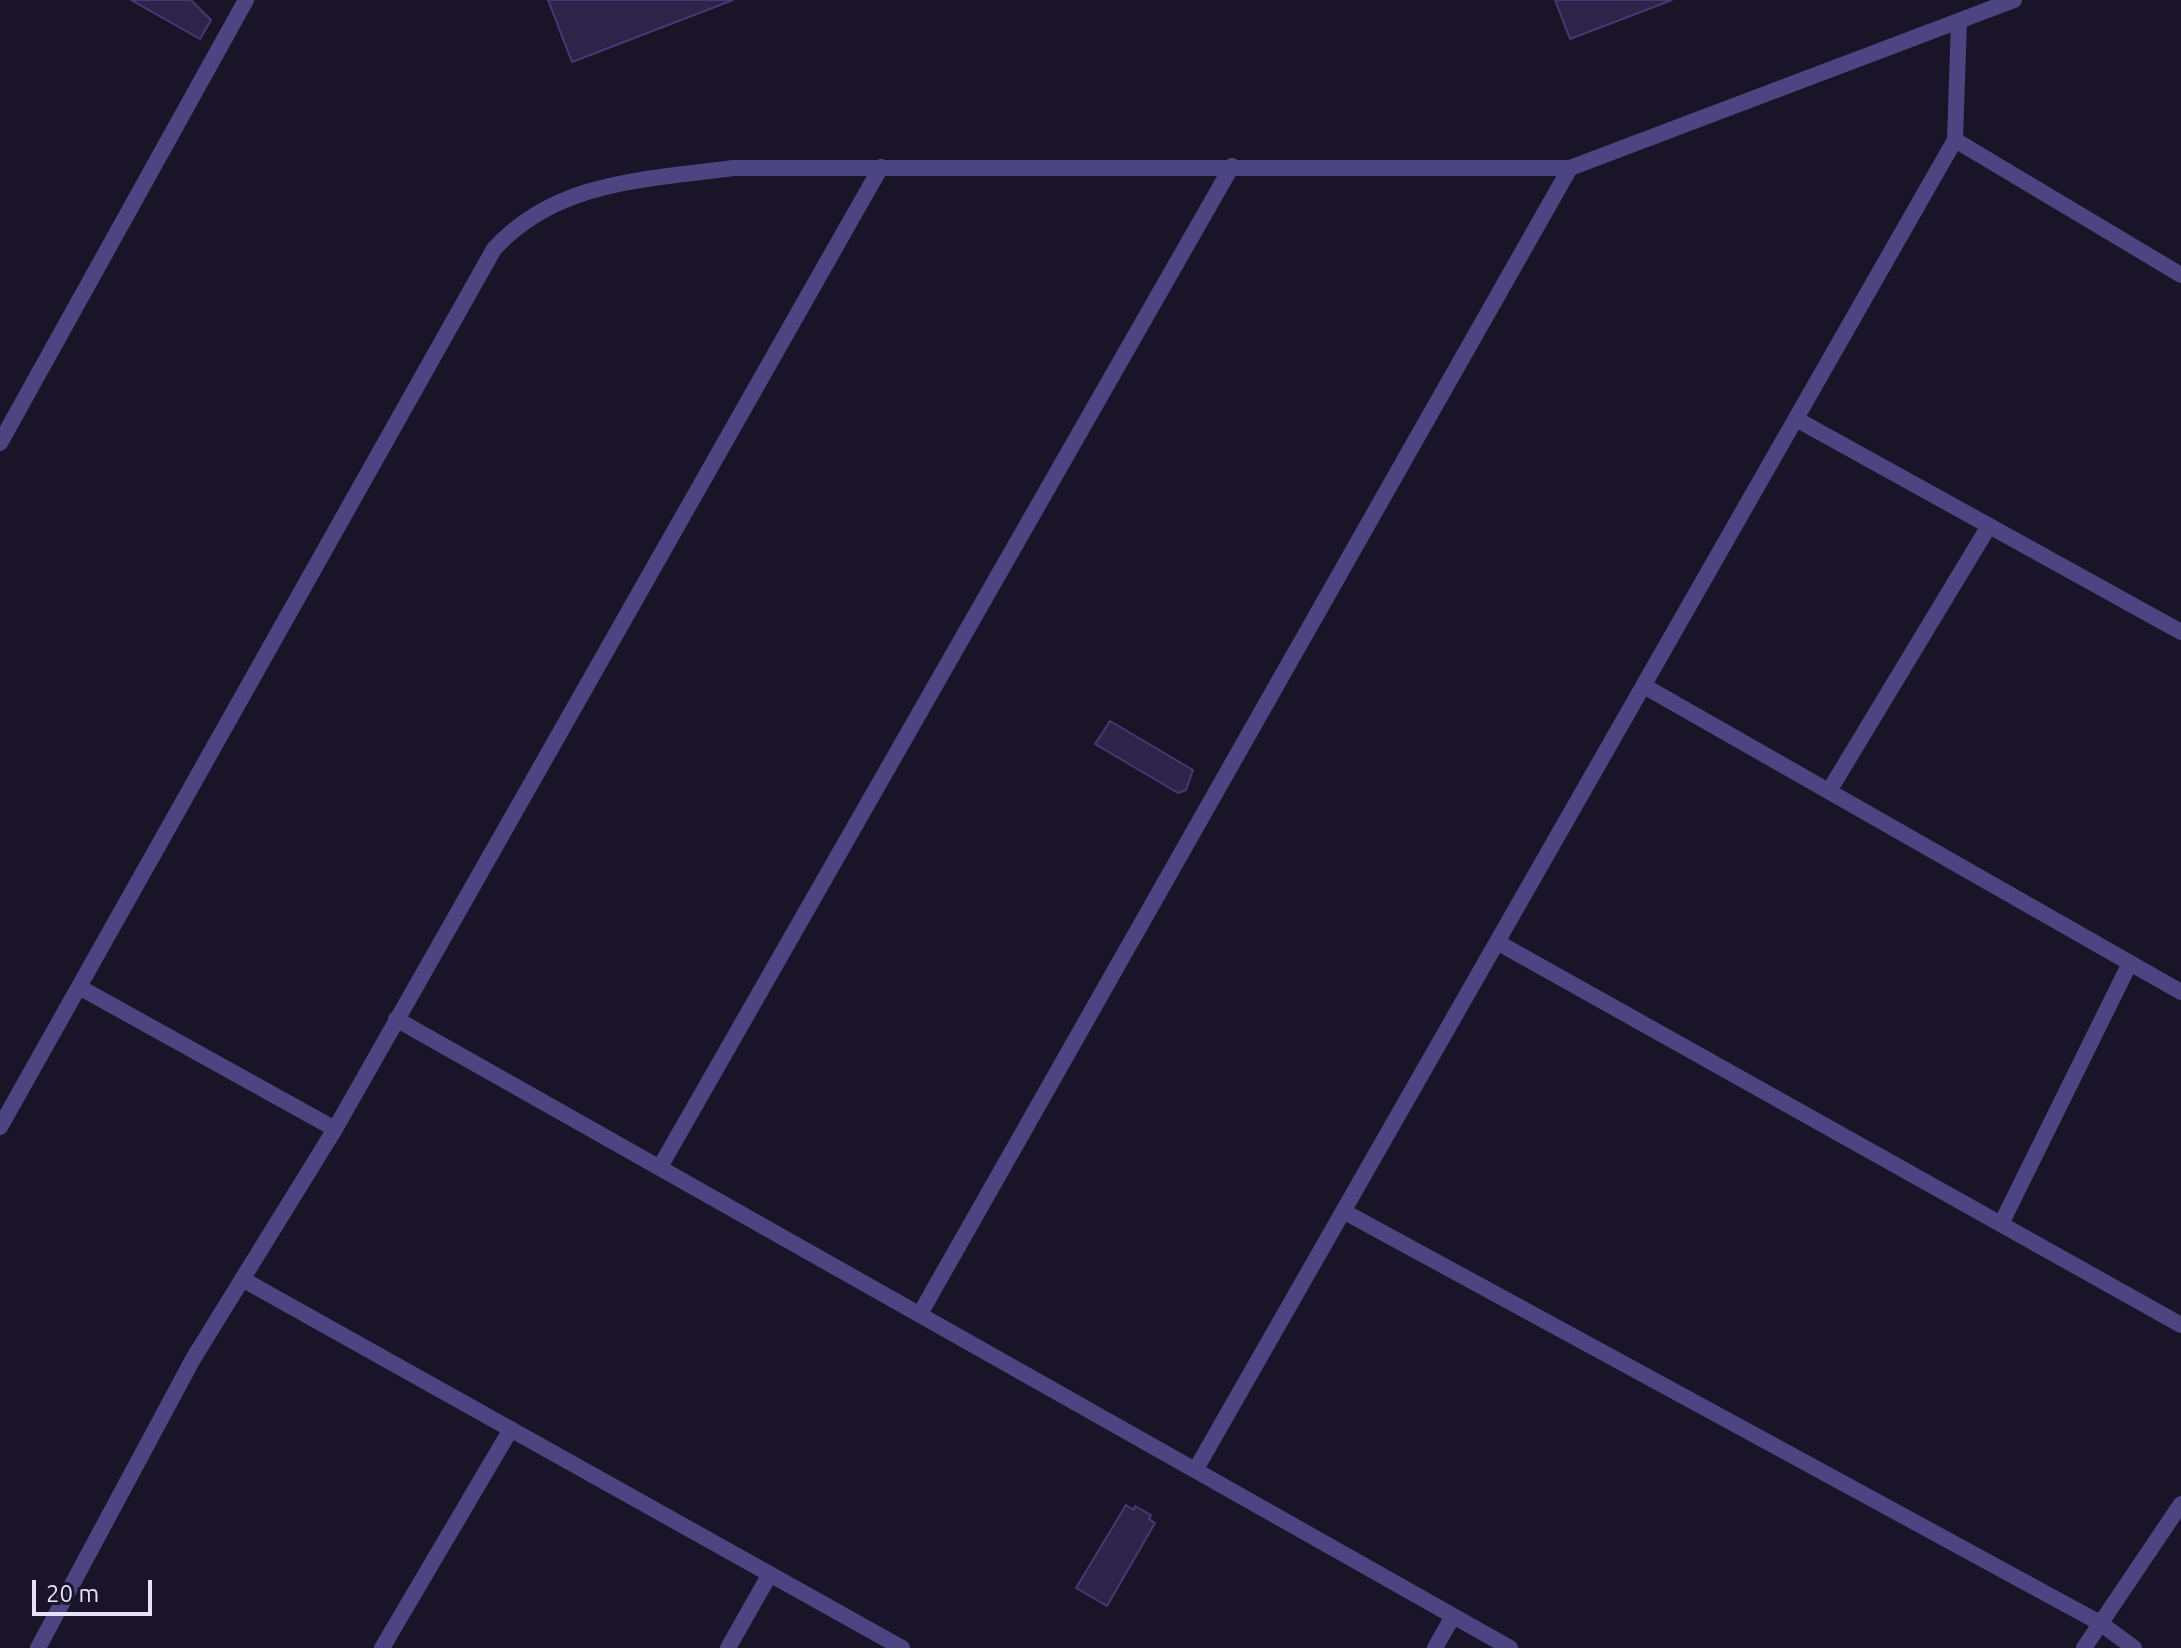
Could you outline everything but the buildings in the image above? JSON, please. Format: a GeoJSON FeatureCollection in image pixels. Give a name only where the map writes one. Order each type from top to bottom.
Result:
{"type":"FeatureCollection","features":[{"type":"Feature","properties":{"kind":"street"},"geometry":{"type":"LineString","coordinates":[[0,443],[246,0]]}},
{"type":"Feature","properties":{"kind":"street"},"geometry":{"type":"LineString","coordinates":[[0,1127],[494,249],[517,224],[545,206],[576,194],[649,179],[733,168],[1570,168],[2014,0]]}},
{"type":"Feature","properties":{"kind":"street"},"geometry":{"type":"LineString","coordinates":[[1196,1469],[1955,140],[1959,21]]}},
{"type":"Feature","properties":{"kind":"street"},"geometry":{"type":"LineString","coordinates":[[1955,140],[2181,275]]}},
{"type":"Feature","properties":{"kind":"street"},"geometry":{"type":"LineString","coordinates":[[660,1167],[1232,166]]}},
{"type":"Feature","properties":{"kind":"street"},"geometry":{"type":"LineString","coordinates":[[38,1648],[193,1359],[335,1129],[881,167]]}},
{"type":"Feature","properties":{"kind":"street"},"geometry":{"type":"LineString","coordinates":[[921,1312],[1570,168]]}},
{"type":"Feature","properties":{"kind":"street"},"geometry":{"type":"LineString","coordinates":[[1796,419],[2181,632]]}},
{"type":"Feature","properties":{"kind":"street"},"geometry":{"type":"LineString","coordinates":[[1829,791],[1989,526]]}},
{"type":"Feature","properties":{"kind":"street"},"geometry":{"type":"LineString","coordinates":[[1644,686],[2181,992]]}},
{"type":"Feature","properties":{"kind":"street"},"geometry":{"type":"LineString","coordinates":[[1497,942],[2181,1325]]}},
{"type":"Feature","properties":{"kind":"street"},"geometry":{"type":"LineString","coordinates":[[2001,1224],[2130,963]]}},
{"type":"Feature","properties":{"kind":"street"},"geometry":{"type":"LineString","coordinates":[[79,987],[335,1129]]}},
{"type":"Feature","properties":{"kind":"street"},"geometry":{"type":"LineString","coordinates":[[396,1019],[921,1312],[1510,1648]]}},
{"type":"Feature","properties":{"kind":"street"},"geometry":{"type":"LineString","coordinates":[[1343,1211],[2100,1623],[2134,1648]]}},
{"type":"Feature","properties":{"kind":"street"},"geometry":{"type":"LineString","coordinates":[[242,1279],[902,1648]]}},
{"type":"Feature","properties":{"kind":"street"},"geometry":{"type":"LineString","coordinates":[[382,1648],[511,1429]]}},
{"type":"Feature","properties":{"kind":"street"},"geometry":{"type":"LineString","coordinates":[[2084,1648],[2181,1504]]}},
{"type":"Feature","properties":{"kind":"street"},"geometry":{"type":"LineString","coordinates":[[728,1648],[770,1574]]}},
{"type":"Feature","properties":{"kind":"street"},"geometry":{"type":"LineString","coordinates":[[1435,1648],[1453,1616]]}}]}
